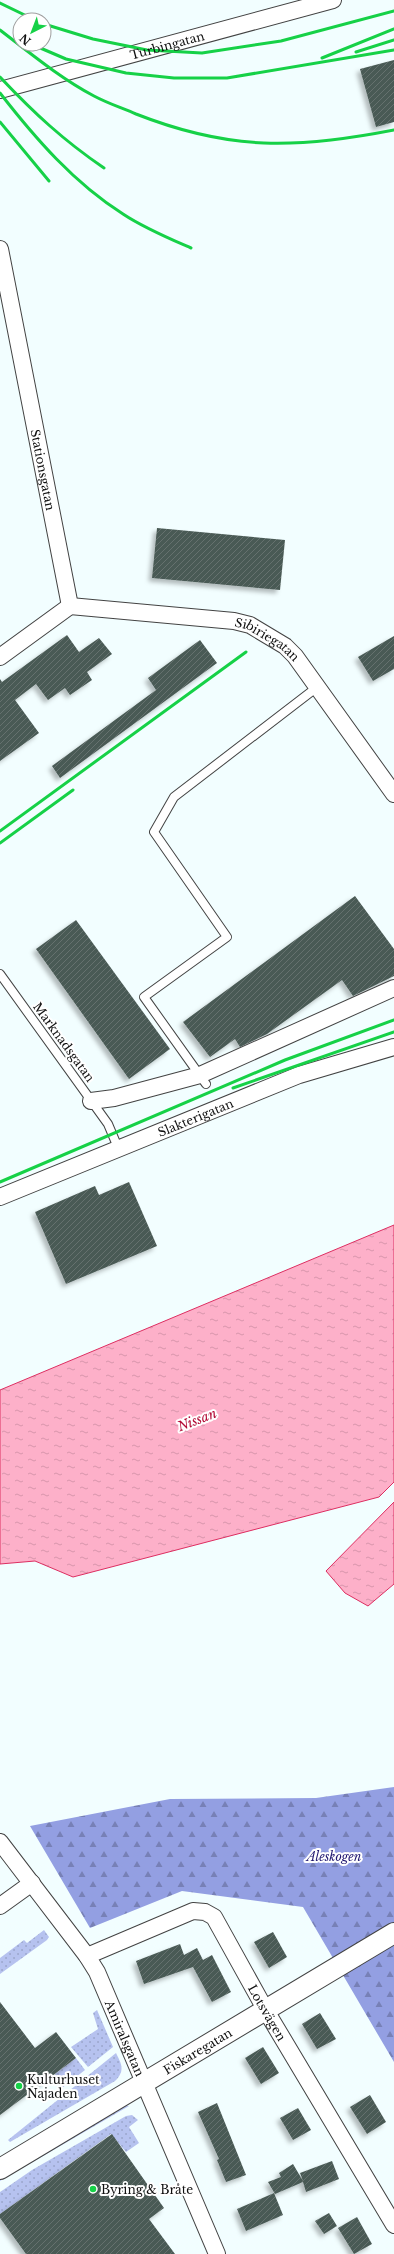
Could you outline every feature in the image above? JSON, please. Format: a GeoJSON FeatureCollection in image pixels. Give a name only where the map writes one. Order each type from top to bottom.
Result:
{"type":"FeatureCollection","features":[{"type":"Feature","properties":{"kind":"street","name":"Turbingatan"},"geometry":{"type":"LineString","coordinates":[[0,90],[334,0]]}},
{"type":"Feature","properties":{"kind":"street","name":"Stationsgatan"},"geometry":{"type":"LineString","coordinates":[[0,249],[70,606]]}},
{"type":"Feature","properties":{"kind":"street"},"geometry":{"type":"LineString","coordinates":[[0,657],[70,606]]}},
{"type":"Feature","properties":{"kind":"street","name":"Sibiriegatan"},"geometry":{"type":"LineString","coordinates":[[70,606],[220,619],[250,625],[285,646],[295,656],[316,688],[394,794]]}},
{"type":"Feature","properties":{"kind":"street"},"geometry":{"type":"LineString","coordinates":[[92,1101],[203,1080],[394,988]]}},
{"type":"Feature","properties":{"kind":"street","name":"Slakterigatan"},"geometry":{"type":"LineString","coordinates":[[0,1197],[119,1150],[299,1075],[394,1047]]}},
{"type":"Feature","properties":{"kind":"street","name":"Amiralsgatan"},"geometry":{"type":"LineString","coordinates":[[0,1842],[87,1956],[96,1972],[217,2254]]}},
{"type":"Feature","properties":{"kind":"street"},"geometry":{"type":"LineString","coordinates":[[0,1906],[32,1883]]}},
{"type":"Feature","properties":{"kind":"street","name":"Lotsvägen"},"geometry":{"type":"LineString","coordinates":[[87,1956],[193,1911],[205,1912],[214,1917],[265,2009],[394,2225]]}},
{"type":"Feature","properties":{"kind":"street","name":"Fiskaregatan"},"geometry":{"type":"LineString","coordinates":[[0,2169],[83,2120],[144,2081],[197,2053],[265,2009],[394,1933]]}},
{"type":"Feature","properties":{"kind":"lane"},"geometry":{"type":"LineString","coordinates":[[203,1080],[144,997],[227,937],[154,832],[174,797],[316,688]]}},
{"type":"Feature","properties":{"kind":"lane","name":"Marknadsgatan"},"geometry":{"type":"LineString","coordinates":[[0,974],[108,1124],[119,1150]]}},
{"type":"Feature","properties":{"kind":"shaded area"},"geometry":{"type":"Polygon","coordinates":[[[44,1930],[49,1937],[47,1940],[0,1974],[0,1958],[24,1940],[27,1943],[44,1930]]]}},
{"type":"Feature","properties":{"kind":"shaded area"},"geometry":{"type":"Polygon","coordinates":[[[97,2010],[113,2047],[88,2067],[71,2047],[98,2029],[93,2013],[97,2010]]]}},
{"type":"Feature","properties":{"kind":"shaded area"},"geometry":{"type":"Polygon","coordinates":[[[116,2053],[122,2068],[115,2081],[10,2142],[8,2140],[116,2053]]]}},
{"type":"Feature","properties":{"kind":"shaded area"},"geometry":{"type":"Polygon","coordinates":[[[76,2058],[85,2070],[62,2088],[55,2079],[57,2077],[55,2074],[76,2058]]]}},
{"type":"Feature","properties":{"kind":"shaded area"},"geometry":{"type":"Polygon","coordinates":[[[125,2105],[129,2106],[0,2181],[0,2176],[125,2105]]]}},
{"type":"Feature","properties":{"kind":"shaded area"},"geometry":{"type":"Polygon","coordinates":[[[132,2115],[138,2120],[129,2127],[139,2143],[126,2152],[111,2134],[0,2214],[0,2192],[32,2170],[126,2116],[132,2115]]]}},
{"type":"Feature","properties":{"kind":"green space","name":"Aleskogen"},"geometry":{"type":"Polygon","coordinates":[[[394,1787],[394,2062],[303,1907],[182,1891],[90,1928],[30,1826],[170,1799],[316,1798],[394,1787]]]}},
{"type":"Feature","properties":{"kind":"water","name":"Nissan"},"geometry":{"type":"Polygon","coordinates":[[[394,1225],[394,1482],[379,1497],[73,1577],[35,1561],[0,1564],[0,1390],[394,1225]]]}},
{"type":"Feature","properties":{"kind":"water"},"geometry":{"type":"Polygon","coordinates":[[[394,1502],[394,1584],[368,1606],[345,1593],[326,1571],[394,1502]]]}},
{"type":"Feature","properties":{"kind":"building"},"geometry":{"type":"Polygon","coordinates":[[[394,60],[394,122],[376,127],[360,69],[394,60]]]}},
{"type":"Feature","properties":{"kind":"building"},"geometry":{"type":"Polygon","coordinates":[[[157,528],[285,540],[280,590],[152,578],[157,528]]]}},
{"type":"Feature","properties":{"kind":"building"},"geometry":{"type":"Polygon","coordinates":[[[67,635],[79,652],[99,638],[112,654],[87,672],[92,680],[70,695],[65,688],[48,700],[36,684],[15,700],[39,733],[0,761],[0,679],[2,682],[67,635]]]}},
{"type":"Feature","properties":{"kind":"building"},"geometry":{"type":"Polygon","coordinates":[[[394,636],[394,669],[373,681],[358,657],[394,636]]]}},
{"type":"Feature","properties":{"kind":"building"},"geometry":{"type":"Polygon","coordinates":[[[200,640],[217,663],[60,778],[52,766],[156,690],[148,678],[200,640]]]}},
{"type":"Feature","properties":{"kind":"building"},"geometry":{"type":"Polygon","coordinates":[[[355,896],[394,949],[394,976],[353,996],[342,980],[267,1034],[240,1047],[235,1039],[210,1057],[183,1022],[355,896]]]}},
{"type":"Feature","properties":{"kind":"building"},"geometry":{"type":"Polygon","coordinates":[[[76,920],[170,1049],[129,1079],[36,949],[76,920]]]}},
{"type":"Feature","properties":{"kind":"building"},"geometry":{"type":"Polygon","coordinates":[[[129,1182],[157,1246],[66,1284],[35,1212],[95,1186],[99,1195],[129,1182]]]}},
{"type":"Feature","properties":{"kind":"building"},"geometry":{"type":"Polygon","coordinates":[[[273,1932],[287,1957],[269,1968],[254,1942],[273,1932]]]}},
{"type":"Feature","properties":{"kind":"building"},"geometry":{"type":"Polygon","coordinates":[[[180,1944],[184,1955],[197,1948],[203,1960],[212,1955],[231,1992],[212,2002],[193,1967],[144,1984],[136,1961],[180,1944]]]}},
{"type":"Feature","properties":{"kind":"building","name":"Kulturhuset Najaden"},"geometry":{"type":"Polygon","coordinates":[[[0,2002],[35,2048],[56,2032],[76,2058],[0,2115],[0,2002]]]}},
{"type":"Feature","properties":{"kind":"building"},"geometry":{"type":"Polygon","coordinates":[[[320,2013],[336,2039],[317,2049],[302,2024],[320,2013]]]}},
{"type":"Feature","properties":{"kind":"building"},"geometry":{"type":"Polygon","coordinates":[[[263,2047],[279,2073],[261,2084],[245,2058],[263,2047]]]}},
{"type":"Feature","properties":{"kind":"building"},"geometry":{"type":"Polygon","coordinates":[[[370,2095],[386,2122],[367,2134],[350,2107],[370,2095]]]}},
{"type":"Feature","properties":{"kind":"building"},"geometry":{"type":"Polygon","coordinates":[[[217,2103],[246,2175],[226,2182],[217,2160],[219,2159],[198,2112],[217,2103]]]}},
{"type":"Feature","properties":{"kind":"building"},"geometry":{"type":"Polygon","coordinates":[[[298,2108],[311,2130],[293,2140],[280,2118],[298,2108]]]}},
{"type":"Feature","properties":{"kind":"building","name":"Byring & Bråte"},"geometry":{"type":"Polygon","coordinates":[[[112,2134],[164,2208],[149,2219],[175,2254],[26,2254],[0,2218],[0,2214],[112,2134]]]}},
{"type":"Feature","properties":{"kind":"building"},"geometry":{"type":"Polygon","coordinates":[[[332,2161],[339,2179],[306,2192],[303,2182],[275,2194],[268,2182],[281,2177],[279,2173],[293,2164],[303,2181],[300,2173],[332,2161]]]}},
{"type":"Feature","properties":{"kind":"building"},"geometry":{"type":"Polygon","coordinates":[[[274,2193],[283,2215],[246,2231],[237,2209],[274,2193]]]}},
{"type":"Feature","properties":{"kind":"building"},"geometry":{"type":"Polygon","coordinates":[[[329,2213],[337,2226],[324,2234],[315,2221],[329,2213]]]}},
{"type":"Feature","properties":{"kind":"building"},"geometry":{"type":"Polygon","coordinates":[[[357,2217],[372,2244],[354,2254],[338,2228],[357,2217]]]}},
{"type":"Feature","properties":{"kind":"railway"},"geometry":{"type":"LineString","coordinates":[[0,3],[19,12]]}},
{"type":"Feature","properties":{"kind":"railway"},"geometry":{"type":"LineString","coordinates":[[52,26],[93,39],[147,50],[202,53],[281,41],[394,11]]}},
{"type":"Feature","properties":{"kind":"railway"},"geometry":{"type":"LineString","coordinates":[[322,58],[394,29]]}},
{"type":"Feature","properties":{"kind":"railway"},"geometry":{"type":"LineString","coordinates":[[0,30],[57,73],[94,96],[136,114],[202,135],[264,143],[295,143],[326,141],[394,130]]}},
{"type":"Feature","properties":{"kind":"railway"},"geometry":{"type":"LineString","coordinates":[[356,52],[394,40]]}},
{"type":"Feature","properties":{"kind":"railway"},"geometry":{"type":"LineString","coordinates":[[50,52],[66,59],[126,73],[174,78],[227,78],[394,50]]}},
{"type":"Feature","properties":{"kind":"railway"},"geometry":{"type":"LineString","coordinates":[[0,77],[49,126],[104,168]]}},
{"type":"Feature","properties":{"kind":"railway"},"geometry":{"type":"LineString","coordinates":[[0,93],[27,127],[56,159],[105,202],[139,224],[191,248]]}},
{"type":"Feature","properties":{"kind":"railway"},"geometry":{"type":"LineString","coordinates":[[0,122],[49,181]]}},
{"type":"Feature","properties":{"kind":"railway"},"geometry":{"type":"LineString","coordinates":[[0,831],[246,652]]}},
{"type":"Feature","properties":{"kind":"railway"},"geometry":{"type":"LineString","coordinates":[[0,843],[73,790]]}},
{"type":"Feature","properties":{"kind":"railway"},"geometry":{"type":"LineString","coordinates":[[0,1182],[285,1060],[394,1020]]}},
{"type":"Feature","properties":{"kind":"railway"},"geometry":{"type":"LineString","coordinates":[[233,1088],[394,1032]]}},
{"type":"Feature","properties":{"kind":"place","name":"Kulturhuset Najaden"},"geometry":{"type":"Point","coordinates":[19,2086]}},
{"type":"Feature","properties":{"kind":"place","name":"Byring & Bråte"},"geometry":{"type":"Point","coordinates":[93,2189]}}]}
